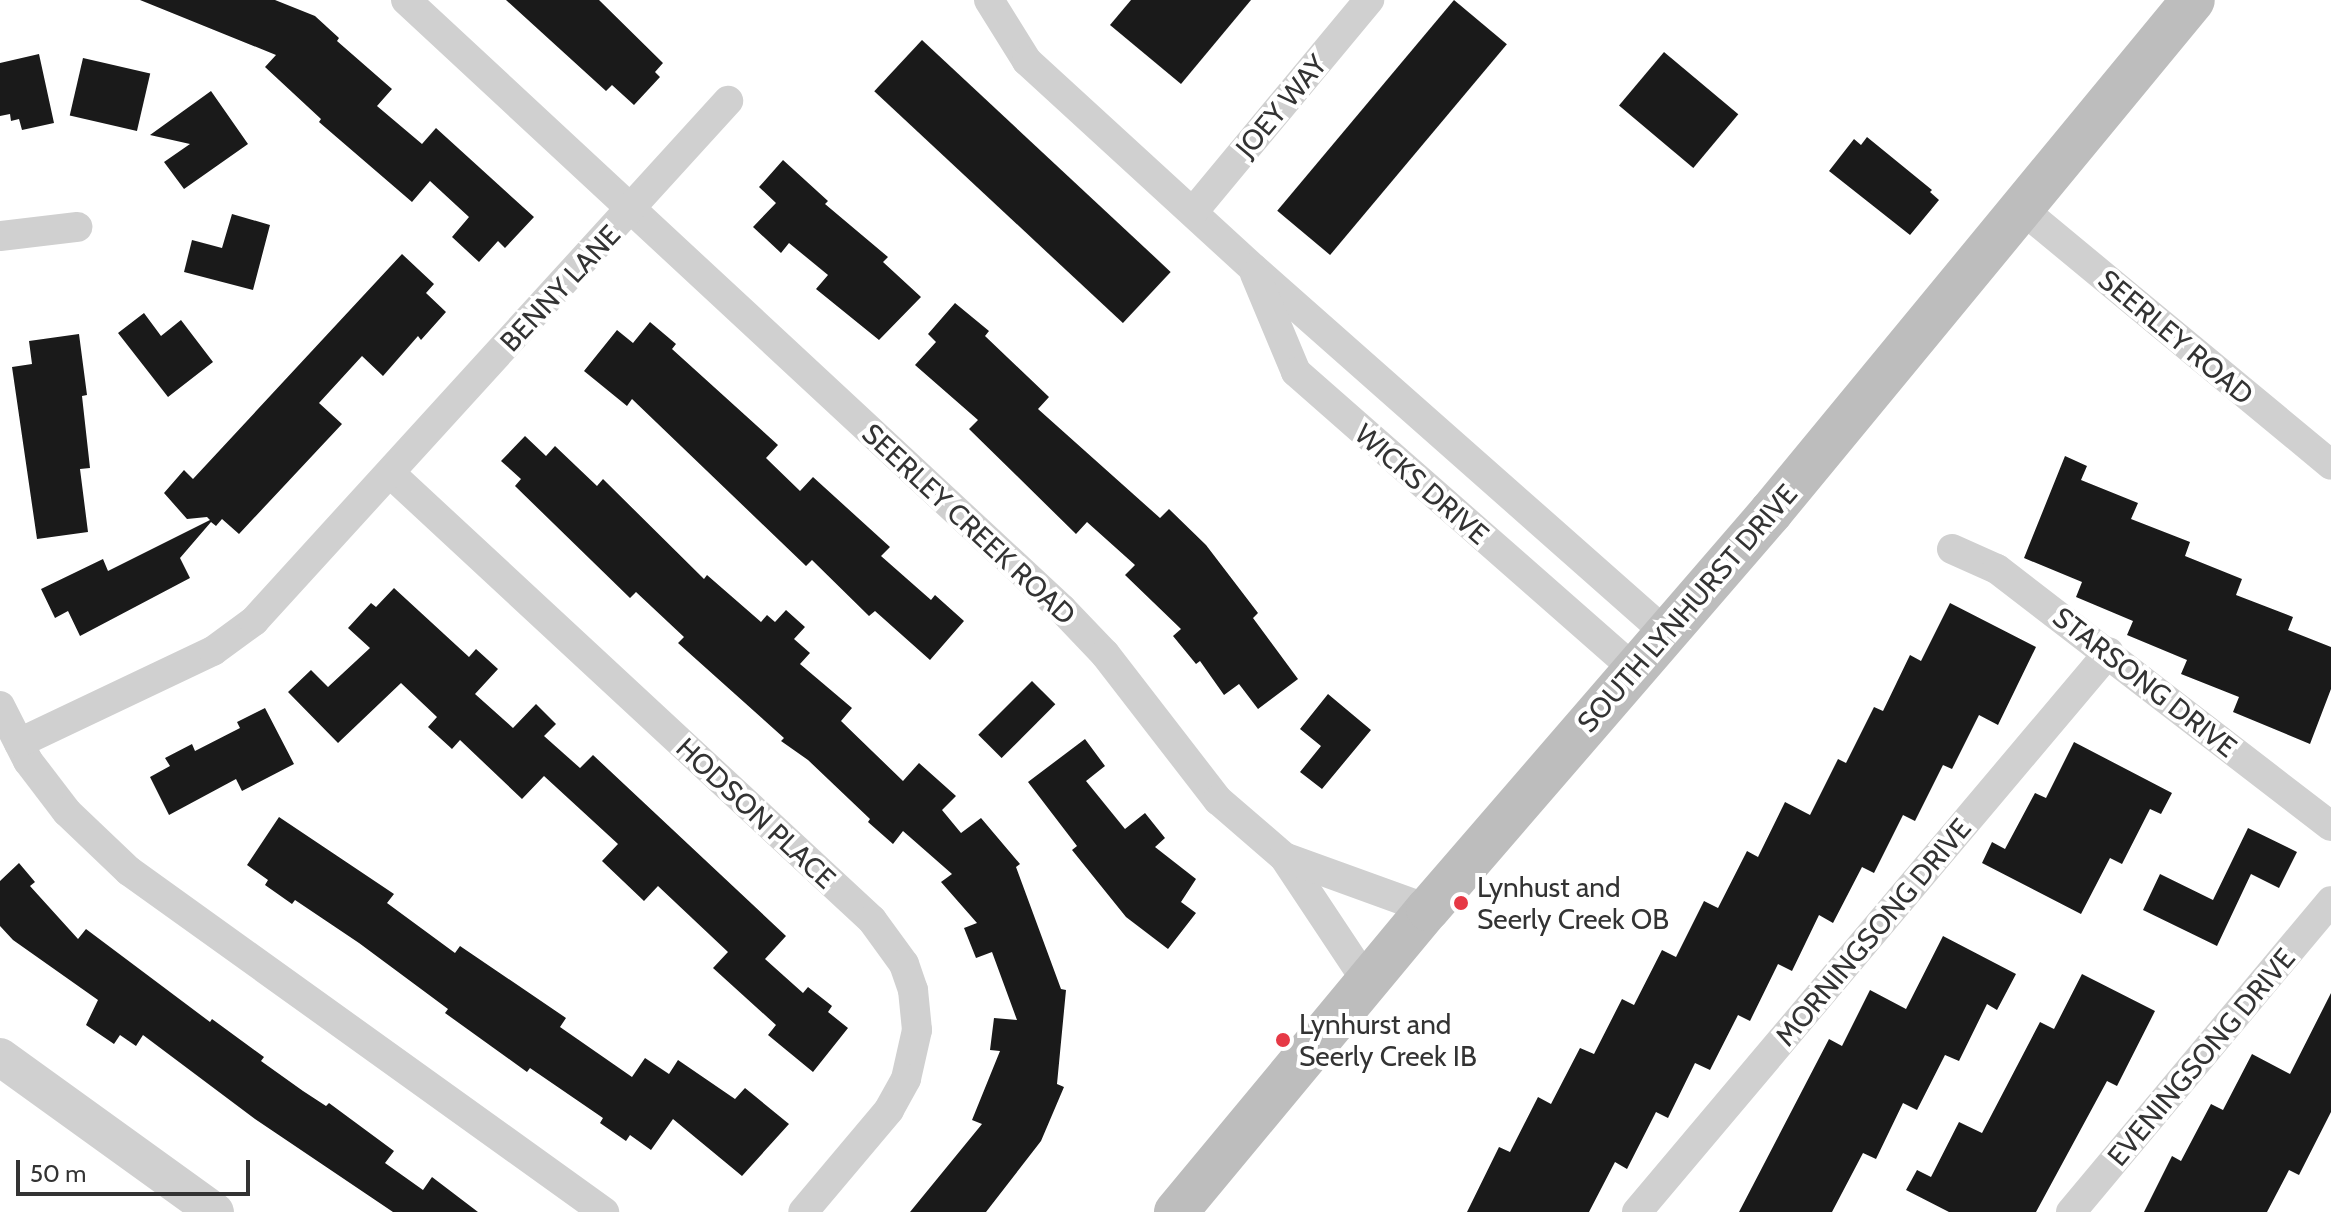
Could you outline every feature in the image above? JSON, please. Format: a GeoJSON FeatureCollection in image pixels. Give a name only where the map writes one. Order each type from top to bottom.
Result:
{"type":"FeatureCollection","features":[{"type":"Feature","properties":{"kind":"main road","name":"SOUTH LYNHURST DRIVE"},"geometry":{"type":"LineString","coordinates":[[1176,1212],[1428,909],[1771,512],[2193,0]]}},
{"type":"Feature","properties":{"kind":"street","name":"SEERLEY CREEK ROAD"},"geometry":{"type":"LineString","coordinates":[[406,0],[1062,609],[1105,654],[1212,793],[1284,857],[1367,982]]}},
{"type":"Feature","properties":{"kind":"street","name":"WICKS DRIVE"},"geometry":{"type":"LineString","coordinates":[[989,0],[1027,61],[1253,268],[1665,632]]}},
{"type":"Feature","properties":{"kind":"street","name":"JOEY WAY"},"geometry":{"type":"LineString","coordinates":[[1193,212],[1369,0]]}},
{"type":"Feature","properties":{"kind":"street","name":"BENNY LANE"},"geometry":{"type":"LineString","coordinates":[[19,743],[228,642],[260,614],[632,210],[728,101]]}},
{"type":"Feature","properties":{"kind":"street","name":"SEERLEY ROAD"},"geometry":{"type":"LineString","coordinates":[[2022,209],[2331,465]]}},
{"type":"Feature","properties":{"kind":"street"},"geometry":{"type":"LineString","coordinates":[[0,236],[77,227]]}},
{"type":"Feature","properties":{"kind":"street","name":"WICKS DRIVE"},"geometry":{"type":"LineString","coordinates":[[1253,268],[1296,372],[1634,669]]}},
{"type":"Feature","properties":{"kind":"street","name":"HODSON PLACE"},"geometry":{"type":"LineString","coordinates":[[390,473],[872,920],[904,964],[913,990],[917,1030],[906,1079],[889,1110],[803,1212]]}},
{"type":"Feature","properties":{"kind":"street","name":"STARSONG DRIVE"},"geometry":{"type":"LineString","coordinates":[[1952,549],[1997,569],[2109,652],[2331,826]]}},
{"type":"Feature","properties":{"kind":"street","name":"MORNINGSONG DRIVE"},"geometry":{"type":"LineString","coordinates":[[1637,1212],[2109,652]]}},
{"type":"Feature","properties":{"kind":"street"},"geometry":{"type":"LineString","coordinates":[[0,706],[19,743],[67,812],[129,871],[604,1212]]}},
{"type":"Feature","properties":{"kind":"street","name":"SEERLEY CREEK ROAD"},"geometry":{"type":"LineString","coordinates":[[1284,857],[1428,909]]}},
{"type":"Feature","properties":{"kind":"street","name":"EVENINGSONG DRIVE"},"geometry":{"type":"LineString","coordinates":[[2071,1212],[2331,901]]}},
{"type":"Feature","properties":{"kind":"street"},"geometry":{"type":"LineString","coordinates":[[0,1057],[215,1212]]}},
{"type":"Feature","properties":{"kind":"building"},"geometry":{"type":"Polygon","coordinates":[[[140,0],[275,0],[315,16],[339,38],[337,41],[392,89],[377,106],[422,144],[436,128],[534,217],[505,248],[498,241],[479,262],[452,237],[469,217],[430,181],[412,202],[319,122],[321,119],[265,67],[276,55],[140,0]]]}},
{"type":"Feature","properties":{"kind":"building"},"geometry":{"type":"Polygon","coordinates":[[[506,0],[599,0],[663,63],[655,72],[660,77],[634,105],[612,85],[606,91],[506,0]]]}},
{"type":"Feature","properties":{"kind":"building"},"geometry":{"type":"Polygon","coordinates":[[[1131,0],[1251,0],[1181,84],[1110,25],[1131,0]]]}},
{"type":"Feature","properties":{"kind":"building"},"geometry":{"type":"Polygon","coordinates":[[[1454,0],[1507,44],[1330,255],[1277,211],[1454,0]]]}},
{"type":"Feature","properties":{"kind":"building"},"geometry":{"type":"Polygon","coordinates":[[[922,40],[1171,272],[1123,323],[874,91],[922,40]]]}},
{"type":"Feature","properties":{"kind":"building"},"geometry":{"type":"Polygon","coordinates":[[[1664,52],[1738,114],[1693,168],[1619,106],[1664,52]]]}},
{"type":"Feature","properties":{"kind":"building"},"geometry":{"type":"Polygon","coordinates":[[[39,54],[54,123],[22,130],[19,119],[11,121],[10,114],[0,116],[0,63],[39,54]]]}},
{"type":"Feature","properties":{"kind":"building"},"geometry":{"type":"Polygon","coordinates":[[[83,58],[150,74],[137,131],[70,115],[83,58]]]}},
{"type":"Feature","properties":{"kind":"building"},"geometry":{"type":"Polygon","coordinates":[[[211,91],[248,144],[184,189],[164,162],[190,144],[150,135],[211,91]]]}},
{"type":"Feature","properties":{"kind":"building"},"geometry":{"type":"Polygon","coordinates":[[[1867,137],[1932,190],[1930,192],[1939,200],[1910,235],[1829,171],[1854,139],[1861,145],[1867,137]]]}},
{"type":"Feature","properties":{"kind":"building"},"geometry":{"type":"Polygon","coordinates":[[[783,160],[828,201],[825,204],[888,257],[883,262],[921,297],[879,340],[816,289],[828,275],[789,243],[781,253],[753,227],[776,203],[759,187],[783,160]]]}},
{"type":"Feature","properties":{"kind":"building"},"geometry":{"type":"Polygon","coordinates":[[[232,214],[270,225],[253,290],[184,272],[192,240],[222,248],[232,214]]]}},
{"type":"Feature","properties":{"kind":"building"},"geometry":{"type":"Polygon","coordinates":[[[402,254],[434,284],[426,293],[446,312],[421,340],[418,336],[383,376],[362,356],[319,403],[342,424],[239,534],[222,519],[216,526],[211,522],[180,558],[190,578],[80,636],[68,611],[55,618],[41,589],[103,559],[108,571],[210,520],[207,517],[187,519],[164,493],[184,470],[193,479],[402,254]]]}},
{"type":"Feature","properties":{"kind":"building"},"geometry":{"type":"Polygon","coordinates":[[[955,303],[989,331],[985,336],[1049,397],[1038,409],[1160,518],[1169,509],[1206,545],[1258,613],[1253,618],[1298,679],[1258,709],[1239,684],[1224,695],[1200,661],[1196,664],[1173,636],[1181,629],[1125,575],[1135,565],[1087,522],[1076,534],[969,429],[978,420],[915,365],[936,342],[928,334],[955,303]]]}},
{"type":"Feature","properties":{"kind":"building"},"geometry":{"type":"Polygon","coordinates":[[[144,313],[161,336],[181,320],[213,362],[168,397],[118,333],[144,313]]]}},
{"type":"Feature","properties":{"kind":"building"},"geometry":{"type":"Polygon","coordinates":[[[650,322],[676,344],[672,349],[778,445],[766,458],[800,491],[813,477],[890,547],[881,556],[931,600],[935,595],[964,621],[930,660],[875,611],[869,616],[812,560],[806,566],[632,399],[627,406],[584,371],[617,330],[633,343],[650,322]]]}},
{"type":"Feature","properties":{"kind":"building"},"geometry":{"type":"Polygon","coordinates":[[[79,334],[87,395],[82,396],[90,468],[80,469],[88,532],[37,539],[12,367],[32,364],[29,341],[79,334]]]}},
{"type":"Feature","properties":{"kind":"building"},"geometry":{"type":"Polygon","coordinates":[[[525,436],[546,456],[555,446],[597,486],[603,479],[704,579],[707,575],[761,622],[767,615],[775,622],[786,610],[805,627],[794,639],[810,653],[800,664],[852,708],[841,721],[903,781],[919,763],[956,796],[942,810],[961,833],[981,818],[1020,864],[1016,867],[1061,989],[1066,990],[1057,1084],[1064,1087],[1041,1141],[986,1212],[910,1212],[982,1124],[972,1120],[1000,1051],[990,1050],[994,1018],[1017,1020],[992,952],[976,958],[964,928],[977,923],[941,882],[952,874],[903,831],[893,844],[868,822],[870,819],[808,760],[781,741],[784,738],[678,643],[684,637],[636,592],[630,598],[515,486],[521,479],[501,461],[525,436]]]}},
{"type":"Feature","properties":{"kind":"building"},"geometry":{"type":"Polygon","coordinates":[[[2065,456],[2087,466],[2081,480],[2138,503],[2131,519],[2190,542],[2185,556],[2242,579],[2236,595],[2293,617],[2288,630],[2331,647],[2331,689],[2310,744],[2233,712],[2239,697],[2181,674],[2187,660],[2127,635],[2133,621],[2076,597],[2082,582],[2024,558],[2065,456]]]}},
{"type":"Feature","properties":{"kind":"building"},"geometry":{"type":"Polygon","coordinates":[[[394,588],[469,657],[476,649],[498,669],[475,694],[513,728],[536,704],[556,724],[544,736],[580,768],[593,755],[786,936],[765,959],[803,993],[808,987],[832,1006],[828,1012],[848,1028],[813,1072],[768,1035],[776,1025],[713,968],[728,952],[658,886],[644,901],[602,861],[618,844],[544,776],[522,799],[460,740],[452,749],[428,727],[437,717],[401,683],[338,743],[288,692],[311,670],[328,687],[370,648],[348,628],[371,603],[376,607],[394,588]]]}},
{"type":"Feature","properties":{"kind":"building"},"geometry":{"type":"Polygon","coordinates":[[[1950,603],[2036,647],[1998,725],[1979,715],[1952,769],[1943,765],[1915,821],[1903,815],[1874,873],[1862,867],[1833,923],[1819,915],[1792,971],[1778,964],[1750,1021],[1738,1015],[1710,1070],[1695,1063],[1668,1118],[1656,1112],[1627,1169],[1615,1162],[1589,1212],[1467,1212],[1499,1147],[1510,1152],[1538,1097],[1551,1104],[1580,1048],[1594,1054],[1622,999],[1634,1005],[1662,950],[1676,957],[1704,901],[1718,908],[1747,851],[1758,857],[1785,802],[1810,815],[1838,759],[1846,763],[1874,707],[1883,711],[1910,655],[1921,661],[1950,603]]]}},
{"type":"Feature","properties":{"kind":"building"},"geometry":{"type":"Polygon","coordinates":[[[1032,681],[1055,704],[1002,758],[978,735],[1032,681]]]}},
{"type":"Feature","properties":{"kind":"building"},"geometry":{"type":"Polygon","coordinates":[[[1328,694],[1371,730],[1322,789],[1300,772],[1321,746],[1300,729],[1328,694]]]}},
{"type":"Feature","properties":{"kind":"building"},"geometry":{"type":"Polygon","coordinates":[[[265,708],[294,764],[242,791],[236,779],[169,815],[150,777],[170,766],[165,758],[192,744],[195,751],[240,728],[237,722],[265,708]]]}},
{"type":"Feature","properties":{"kind":"building"},"geometry":{"type":"Polygon","coordinates":[[[1085,739],[1105,766],[1086,781],[1125,829],[1145,813],[1165,838],[1155,847],[1196,879],[1181,902],[1196,913],[1168,949],[1126,917],[1072,850],[1077,846],[1028,782],[1085,739]]]}},
{"type":"Feature","properties":{"kind":"building"},"geometry":{"type":"Polygon","coordinates":[[[2074,742],[2172,793],[2161,814],[2150,809],[2122,864],[2110,858],[2081,914],[1982,863],[1992,842],[2005,849],[2035,793],[2046,798],[2074,742]]]}},
{"type":"Feature","properties":{"kind":"building"},"geometry":{"type":"Polygon","coordinates":[[[279,817],[394,894],[387,903],[455,953],[460,946],[566,1018],[560,1027],[632,1077],[645,1058],[669,1074],[678,1060],[735,1099],[745,1088],[789,1124],[742,1176],[673,1119],[651,1150],[630,1135],[626,1141],[600,1123],[603,1118],[530,1068],[527,1072],[445,1013],[448,1009],[359,943],[295,900],[292,904],[265,885],[268,880],[247,865],[279,817]]]}},
{"type":"Feature","properties":{"kind":"building"},"geometry":{"type":"Polygon","coordinates":[[[2248,828],[2297,852],[2279,888],[2251,874],[2217,946],[2143,910],[2160,874],[2213,900],[2248,828]]]}},
{"type":"Feature","properties":{"kind":"building"},"geometry":{"type":"Polygon","coordinates":[[[19,863],[35,882],[30,886],[78,939],[86,929],[210,1022],[212,1019],[264,1057],[261,1061],[326,1106],[329,1103],[394,1151],[385,1163],[423,1190],[432,1177],[478,1212],[393,1212],[255,1119],[143,1035],[136,1046],[120,1035],[114,1044],[86,1025],[98,1000],[13,940],[0,926],[0,881],[19,863]]]}},
{"type":"Feature","properties":{"kind":"building"},"geometry":{"type":"Polygon","coordinates":[[[1943,936],[2016,974],[1997,1010],[1987,1004],[1959,1061],[1945,1055],[1917,1110],[1903,1103],[1876,1159],[1863,1153],[1832,1212],[1739,1212],[1829,1039],[1842,1046],[1870,990],[1906,1009],[1943,936]]]}},
{"type":"Feature","properties":{"kind":"building"},"geometry":{"type":"Polygon","coordinates":[[[2082,974],[2155,1011],[2117,1086],[2107,1081],[2036,1212],[1949,1212],[1906,1190],[1917,1170],[1931,1177],[1959,1122],[1982,1133],[2040,1022],[2054,1029],[2082,974]]]}},
{"type":"Feature","properties":{"kind":"building"},"geometry":{"type":"Polygon","coordinates":[[[2331,993],[2331,1112],[2299,1175],[2289,1170],[2267,1212],[2144,1212],[2172,1156],[2181,1161],[2211,1104],[2223,1110],[2252,1054],[2290,1074],[2331,993]]]}},
{"type":"Feature","properties":{"kind":"place","name":"Lynhust and Seerly Creek OB"},"geometry":{"type":"Point","coordinates":[1461,903]}},
{"type":"Feature","properties":{"kind":"place","name":"Lynhurst and Seerly Creek IB"},"geometry":{"type":"Point","coordinates":[1283,1040]}}]}
